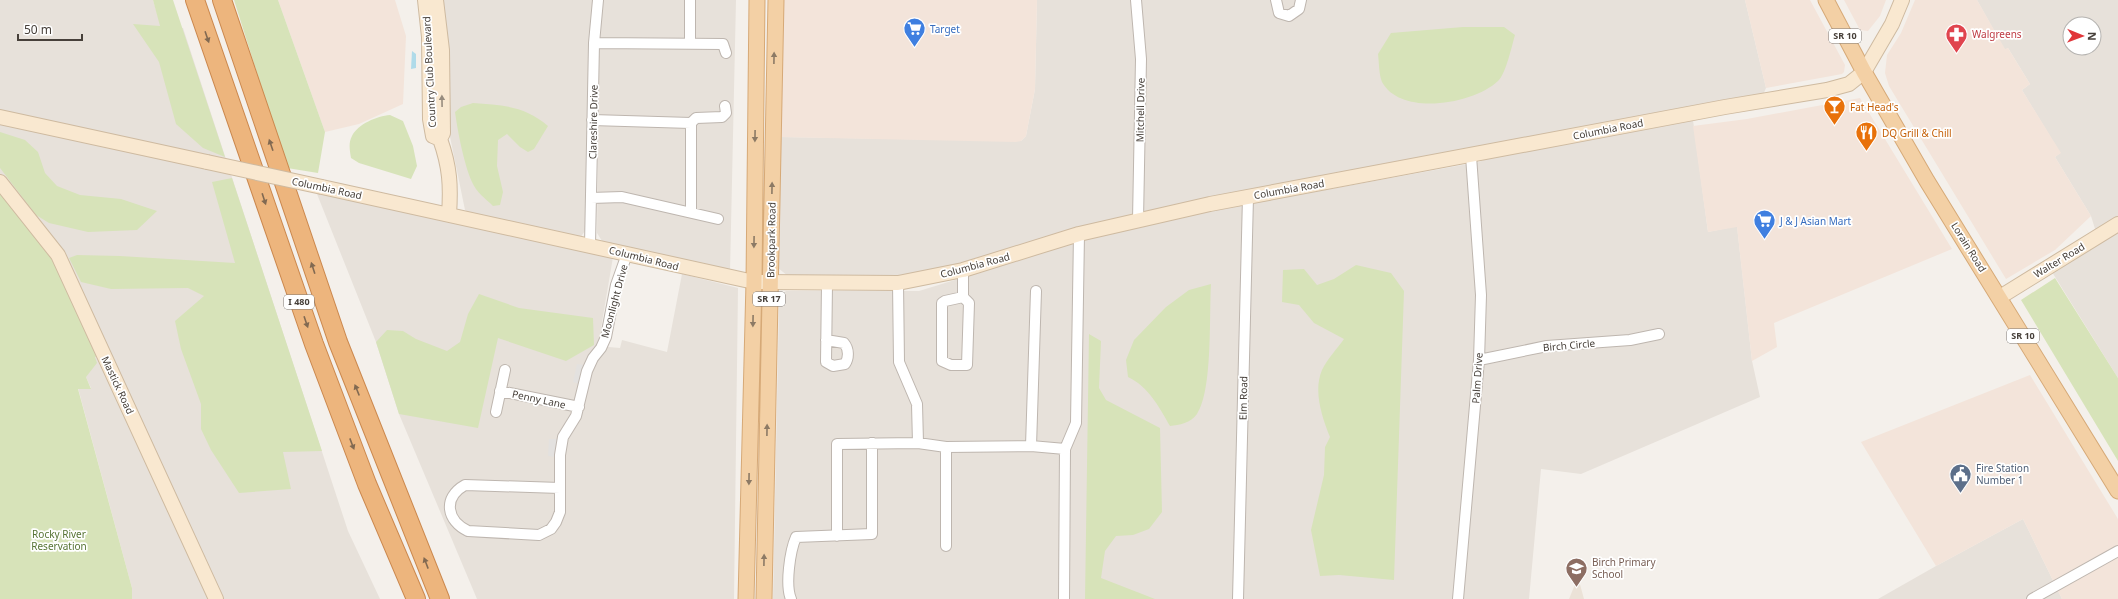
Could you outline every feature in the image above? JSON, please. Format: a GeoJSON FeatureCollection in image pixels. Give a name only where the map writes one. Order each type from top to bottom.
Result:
{"type":"FeatureCollection","features":[{"type":"Feature","properties":{"kind":"highway","name":"I 480"},"geometry":{"type":"LineString","coordinates":[[195,0],[314,344],[367,484],[416,599]]}},
{"type":"Feature","properties":{"kind":"highway","name":"I 480"},"geometry":{"type":"LineString","coordinates":[[222,0],[338,342],[440,599]]}},
{"type":"Feature","properties":{"kind":"main road","name":"Brookpark Road"},"geometry":{"type":"LineString","coordinates":[[746,599],[754,282],[757,0]]}},
{"type":"Feature","properties":{"kind":"main road","name":"Brookpark Road"},"geometry":{"type":"LineString","coordinates":[[764,599],[776,0]]}},
{"type":"Feature","properties":{"kind":"main road","name":"Lorain Road"},"geometry":{"type":"LineString","coordinates":[[1826,0],[1864,72],[1927,181],[2000,297],[2118,491]]}},
{"type":"Feature","properties":{"kind":"street","name":"Country Club Boulevard"},"geometry":{"type":"LineString","coordinates":[[425,0],[430,37],[430,124],[433,136],[440,140],[449,166],[451,186],[449,215]]}},
{"type":"Feature","properties":{"kind":"street","name":"Country Club Boulevard"},"geometry":{"type":"LineString","coordinates":[[436,0],[442,50],[443,133],[440,140]]}},
{"type":"Feature","properties":{"kind":"street","name":"Clareshire Drive"},"geometry":{"type":"LineString","coordinates":[[590,245],[594,43],[598,0]]}},
{"type":"Feature","properties":{"kind":"street"},"geometry":{"type":"LineString","coordinates":[[690,0],[690,44]]}},
{"type":"Feature","properties":{"kind":"street","name":"Mitchell Drive"},"geometry":{"type":"LineString","coordinates":[[1136,0],[1141,59],[1138,220]]}},
{"type":"Feature","properties":{"kind":"street"},"geometry":{"type":"LineString","coordinates":[[1276,0],[1279,13],[1289,16],[1299,9],[1301,0]]}},
{"type":"Feature","properties":{"kind":"street","name":"Columbia Road"},"geometry":{"type":"LineString","coordinates":[[0,117],[754,282],[827,284],[898,283],[963,270],[1079,234],[1138,220],[1248,197],[1726,107],[1827,90],[1849,84],[1864,72],[1876,49],[1892,24],[1902,0]]}},
{"type":"Feature","properties":{"kind":"street"},"geometry":{"type":"LineString","coordinates":[[594,43],[723,44],[726,53]]}},
{"type":"Feature","properties":{"kind":"street"},"geometry":{"type":"LineString","coordinates":[[691,212],[691,123],[696,118],[722,117],[726,113],[725,106]]}},
{"type":"Feature","properties":{"kind":"street"},"geometry":{"type":"LineString","coordinates":[[592,120],[691,123]]}},
{"type":"Feature","properties":{"kind":"street","name":"Palm Drive"},"geometry":{"type":"LineString","coordinates":[[1458,599],[1479,360],[1481,296],[1470,156]]}},
{"type":"Feature","properties":{"kind":"street","name":"Mastick Road"},"geometry":{"type":"LineString","coordinates":[[0,182],[58,255],[216,599]]}},
{"type":"Feature","properties":{"kind":"street","name":"Elm Road"},"geometry":{"type":"LineString","coordinates":[[1238,599],[1248,197]]}},
{"type":"Feature","properties":{"kind":"street"},"geometry":{"type":"LineString","coordinates":[[591,198],[622,198],[718,219]]}},
{"type":"Feature","properties":{"kind":"street","name":"Walter Road"},"geometry":{"type":"LineString","coordinates":[[2000,297],[2118,224]]}},
{"type":"Feature","properties":{"kind":"street"},"geometry":{"type":"LineString","coordinates":[[1064,599],[1065,449],[1076,423],[1079,234]]}},
{"type":"Feature","properties":{"kind":"street","name":"Moonlight Drive"},"geometry":{"type":"LineString","coordinates":[[560,488],[465,485],[454,495],[450,510],[453,520],[458,526],[468,531],[539,535],[551,528],[560,512],[561,445],[563,437],[576,416],[587,371],[606,337],[616,285],[627,254]]}},
{"type":"Feature","properties":{"kind":"street"},"geometry":{"type":"LineString","coordinates":[[963,270],[963,297],[968,303],[967,365],[951,365],[942,362],[942,303],[945,300],[963,297]]}},
{"type":"Feature","properties":{"kind":"street"},"geometry":{"type":"LineString","coordinates":[[898,283],[899,362],[916,404],[918,442]]}},
{"type":"Feature","properties":{"kind":"street"},"geometry":{"type":"LineString","coordinates":[[826,340],[827,284]]}},
{"type":"Feature","properties":{"kind":"street"},"geometry":{"type":"LineString","coordinates":[[1031,446],[1036,291]]}},
{"type":"Feature","properties":{"kind":"street","name":"Birch Circle"},"geometry":{"type":"LineString","coordinates":[[1479,360],[1547,346],[1630,340],[1659,334]]}},
{"type":"Feature","properties":{"kind":"street"},"geometry":{"type":"LineString","coordinates":[[496,412],[505,370]]}},
{"type":"Feature","properties":{"kind":"street","name":"Penny Lane"},"geometry":{"type":"LineString","coordinates":[[500,391],[578,407]]}},
{"type":"Feature","properties":{"kind":"street"},"geometry":{"type":"LineString","coordinates":[[837,536],[838,444],[918,442],[946,447],[1031,446],[1065,449]]}},
{"type":"Feature","properties":{"kind":"street"},"geometry":{"type":"LineString","coordinates":[[791,599],[789,569],[791,547],[796,538],[872,534],[872,443]]}},
{"type":"Feature","properties":{"kind":"street"},"geometry":{"type":"LineString","coordinates":[[946,447],[946,546]]}},
{"type":"Feature","properties":{"kind":"street"},"geometry":{"type":"LineString","coordinates":[[2032,599],[2118,551]]}},
{"type":"Feature","properties":{"kind":"shaded area"},"geometry":{"type":"Polygon","coordinates":[[[0,0],[153,0],[161,26],[183,28],[348,531],[380,599],[132,599],[132,588],[78,388],[91,388],[0,190],[0,0]]]}},
{"type":"Feature","properties":{"kind":"shaded area"},"geometry":{"type":"Polygon","coordinates":[[[278,0],[395,0],[406,36],[403,104],[359,124],[325,132],[278,0]]]}},
{"type":"Feature","properties":{"kind":"shaded area"},"geometry":{"type":"Polygon","coordinates":[[[442,0],[593,0],[587,136],[587,228],[580,238],[470,213],[465,210],[448,127],[446,23],[442,0]]]}},
{"type":"Feature","properties":{"kind":"shaded area"},"geometry":{"type":"Polygon","coordinates":[[[602,0],[736,0],[730,272],[602,241],[597,233],[599,58],[602,0]]]}},
{"type":"Feature","properties":{"kind":"shaded area"},"geometry":{"type":"Polygon","coordinates":[[[782,0],[1037,0],[1035,89],[1026,136],[1021,141],[1016,142],[780,137],[782,0]]]}},
{"type":"Feature","properties":{"kind":"shaded area"},"geometry":{"type":"Polygon","coordinates":[[[1037,0],[1745,0],[1766,88],[1763,95],[1116,219],[1065,231],[1026,245],[940,270],[899,275],[795,277],[788,276],[778,268],[777,245],[780,137],[1021,141],[1026,136],[1035,89],[1037,0]]]}},
{"type":"Feature","properties":{"kind":"shaded area"},"geometry":{"type":"Polygon","coordinates":[[[1745,0],[1810,0],[1845,65],[1844,72],[1842,74],[1766,88],[1745,0]]]}},
{"type":"Feature","properties":{"kind":"shaded area"},"geometry":{"type":"Polygon","coordinates":[[[1844,0],[1886,0],[1880,16],[1868,31],[1860,30],[1844,0]]]}},
{"type":"Feature","properties":{"kind":"shaded area"},"geometry":{"type":"Polygon","coordinates":[[[1915,0],[1977,0],[2005,49],[2008,48],[2030,84],[2022,90],[2061,153],[2055,157],[2091,216],[2055,250],[2006,279],[1889,86],[1885,73],[1887,55],[1901,33],[1915,0]]]}},
{"type":"Feature","properties":{"kind":"shaded area"},"geometry":{"type":"Polygon","coordinates":[[[1977,0],[2118,0],[2118,219],[2096,232],[2091,216],[2055,157],[2060,153],[2022,90],[2030,84],[2008,48],[2005,50],[1977,0]]]}},
{"type":"Feature","properties":{"kind":"shaded area"},"geometry":{"type":"Polygon","coordinates":[[[1860,98],[1952,249],[1774,323],[1777,347],[1752,361],[1737,227],[1708,232],[1693,126],[1747,119],[1860,98]]]}},
{"type":"Feature","properties":{"kind":"shaded area"},"geometry":{"type":"Polygon","coordinates":[[[1693,120],[1708,232],[1737,226],[1752,361],[1760,397],[1581,474],[1541,469],[1529,599],[773,599],[779,302],[780,297],[786,291],[919,291],[1067,242],[1226,208],[1479,162],[1486,159],[1693,120]]]}},
{"type":"Feature","properties":{"kind":"shaded area"},"geometry":{"type":"Polygon","coordinates":[[[317,194],[349,198],[613,257],[598,346],[620,348],[622,340],[667,352],[682,274],[738,288],[734,599],[477,599],[399,414],[376,342],[317,194]]]}},
{"type":"Feature","properties":{"kind":"shaded area"},"geometry":{"type":"Polygon","coordinates":[[[2118,230],[2118,378],[2052,272],[2118,230]]]}},
{"type":"Feature","properties":{"kind":"shaded area"},"geometry":{"type":"Polygon","coordinates":[[[577,364],[584,365],[580,384],[573,382],[577,364]]]}},
{"type":"Feature","properties":{"kind":"shaded area"},"geometry":{"type":"Polygon","coordinates":[[[2030,375],[2118,519],[2118,599],[2062,599],[2023,519],[1936,566],[1861,442],[2030,375]]]}},
{"type":"Feature","properties":{"kind":"shaded area"},"geometry":{"type":"Polygon","coordinates":[[[549,439],[557,439],[556,457],[548,456],[549,439]]]}},
{"type":"Feature","properties":{"kind":"shaded area"},"geometry":{"type":"Polygon","coordinates":[[[2023,519],[2062,599],[1878,599],[1936,566],[2023,519]]]}},
{"type":"Feature","properties":{"kind":"shaded area","name":"Birch Primary School"},"geometry":{"type":"Polygon","coordinates":[[[1578,577],[1584,599],[1569,599],[1578,577]]]}},
{"type":"Feature","properties":{"kind":"green space"},"geometry":{"type":"Polygon","coordinates":[[[153,0],[173,0],[225,157],[203,148],[176,124],[159,62],[133,24],[160,26],[153,0]]]}},
{"type":"Feature","properties":{"kind":"green space"},"geometry":{"type":"Polygon","coordinates":[[[234,0],[278,0],[325,132],[318,173],[287,168],[234,0]]]}},
{"type":"Feature","properties":{"kind":"green space"},"geometry":{"type":"Polygon","coordinates":[[[1463,27],[1504,27],[1515,35],[1504,72],[1498,81],[1487,89],[1456,101],[1421,103],[1405,100],[1391,93],[1382,82],[1378,54],[1391,33],[1463,27]]]}},
{"type":"Feature","properties":{"kind":"green space"},"geometry":{"type":"Polygon","coordinates":[[[473,103],[503,106],[522,110],[531,114],[548,126],[534,149],[528,152],[520,147],[507,134],[498,140],[497,166],[503,192],[500,205],[493,206],[476,189],[469,175],[464,157],[455,112],[461,107],[473,103]]]}},
{"type":"Feature","properties":{"kind":"green space"},"geometry":{"type":"Polygon","coordinates":[[[390,115],[403,121],[413,146],[417,166],[411,179],[359,163],[351,158],[350,141],[355,132],[368,121],[390,115]]]}},
{"type":"Feature","properties":{"kind":"green space"},"geometry":{"type":"Polygon","coordinates":[[[0,132],[25,140],[38,152],[45,173],[57,186],[80,195],[121,199],[157,211],[137,230],[88,232],[49,223],[36,215],[0,168],[0,132]]]}},
{"type":"Feature","properties":{"kind":"green space"},"geometry":{"type":"Polygon","coordinates":[[[232,178],[322,451],[283,452],[291,489],[239,493],[211,450],[201,429],[201,404],[181,349],[175,321],[204,296],[188,288],[111,289],[81,282],[69,258],[77,255],[120,256],[235,263],[212,182],[232,178]]]}},
{"type":"Feature","properties":{"kind":"green space","name":"Rocky River Reservation"},"geometry":{"type":"Polygon","coordinates":[[[0,186],[56,255],[101,355],[95,357],[97,363],[86,377],[91,389],[78,389],[132,588],[132,599],[0,599],[0,186]]]}},
{"type":"Feature","properties":{"kind":"green space"},"geometry":{"type":"Polygon","coordinates":[[[1356,265],[1391,273],[1404,291],[1394,580],[1339,575],[1320,576],[1311,530],[1324,475],[1325,447],[1330,437],[1322,413],[1318,395],[1318,387],[1319,378],[1324,366],[1344,339],[1314,323],[1299,305],[1282,302],[1283,270],[1304,269],[1317,285],[1334,279],[1356,265]]]}},
{"type":"Feature","properties":{"kind":"green space"},"geometry":{"type":"Polygon","coordinates":[[[2055,278],[2118,378],[2118,461],[2021,300],[2055,278]]]}},
{"type":"Feature","properties":{"kind":"green space"},"geometry":{"type":"Polygon","coordinates":[[[1211,284],[1208,370],[1206,388],[1202,403],[1197,414],[1192,420],[1170,426],[1148,392],[1128,377],[1126,360],[1134,340],[1166,307],[1189,290],[1211,284]]]}},
{"type":"Feature","properties":{"kind":"green space"},"geometry":{"type":"Polygon","coordinates":[[[479,294],[519,308],[593,318],[594,345],[566,361],[498,338],[478,428],[399,414],[376,342],[387,330],[403,331],[416,339],[447,351],[460,342],[468,314],[479,294]]]}},
{"type":"Feature","properties":{"kind":"green space"},"geometry":{"type":"Polygon","coordinates":[[[1089,334],[1101,341],[1099,388],[1106,400],[1160,428],[1162,512],[1149,529],[1133,535],[1116,536],[1105,551],[1101,578],[1155,599],[1085,599],[1089,334]]]}},
{"type":"Feature","properties":{"kind":"water"},"geometry":{"type":"Polygon","coordinates":[[[412,51],[416,54],[416,68],[411,69],[412,51]]]}},
{"type":"Feature","properties":{"kind":"place","name":"Target"},"geometry":{"type":"Point","coordinates":[915,48]}},
{"type":"Feature","properties":{"kind":"place","name":"Walgreens"},"geometry":{"type":"Point","coordinates":[1956,54]}},
{"type":"Feature","properties":{"kind":"place","name":"Fat Head's"},"geometry":{"type":"Point","coordinates":[1835,126]}},
{"type":"Feature","properties":{"kind":"place","name":"DQ Grill & Chill"},"geometry":{"type":"Point","coordinates":[1867,152]}},
{"type":"Feature","properties":{"kind":"place","name":"J & J Asian Mart"},"geometry":{"type":"Point","coordinates":[1764,240]}},
{"type":"Feature","properties":{"kind":"place","name":"Fire Station Number 1"},"geometry":{"type":"Point","coordinates":[1961,494]}},
{"type":"Feature","properties":{"kind":"place","name":"Birch Primary School"},"geometry":{"type":"Point","coordinates":[1577,588]}}]}
